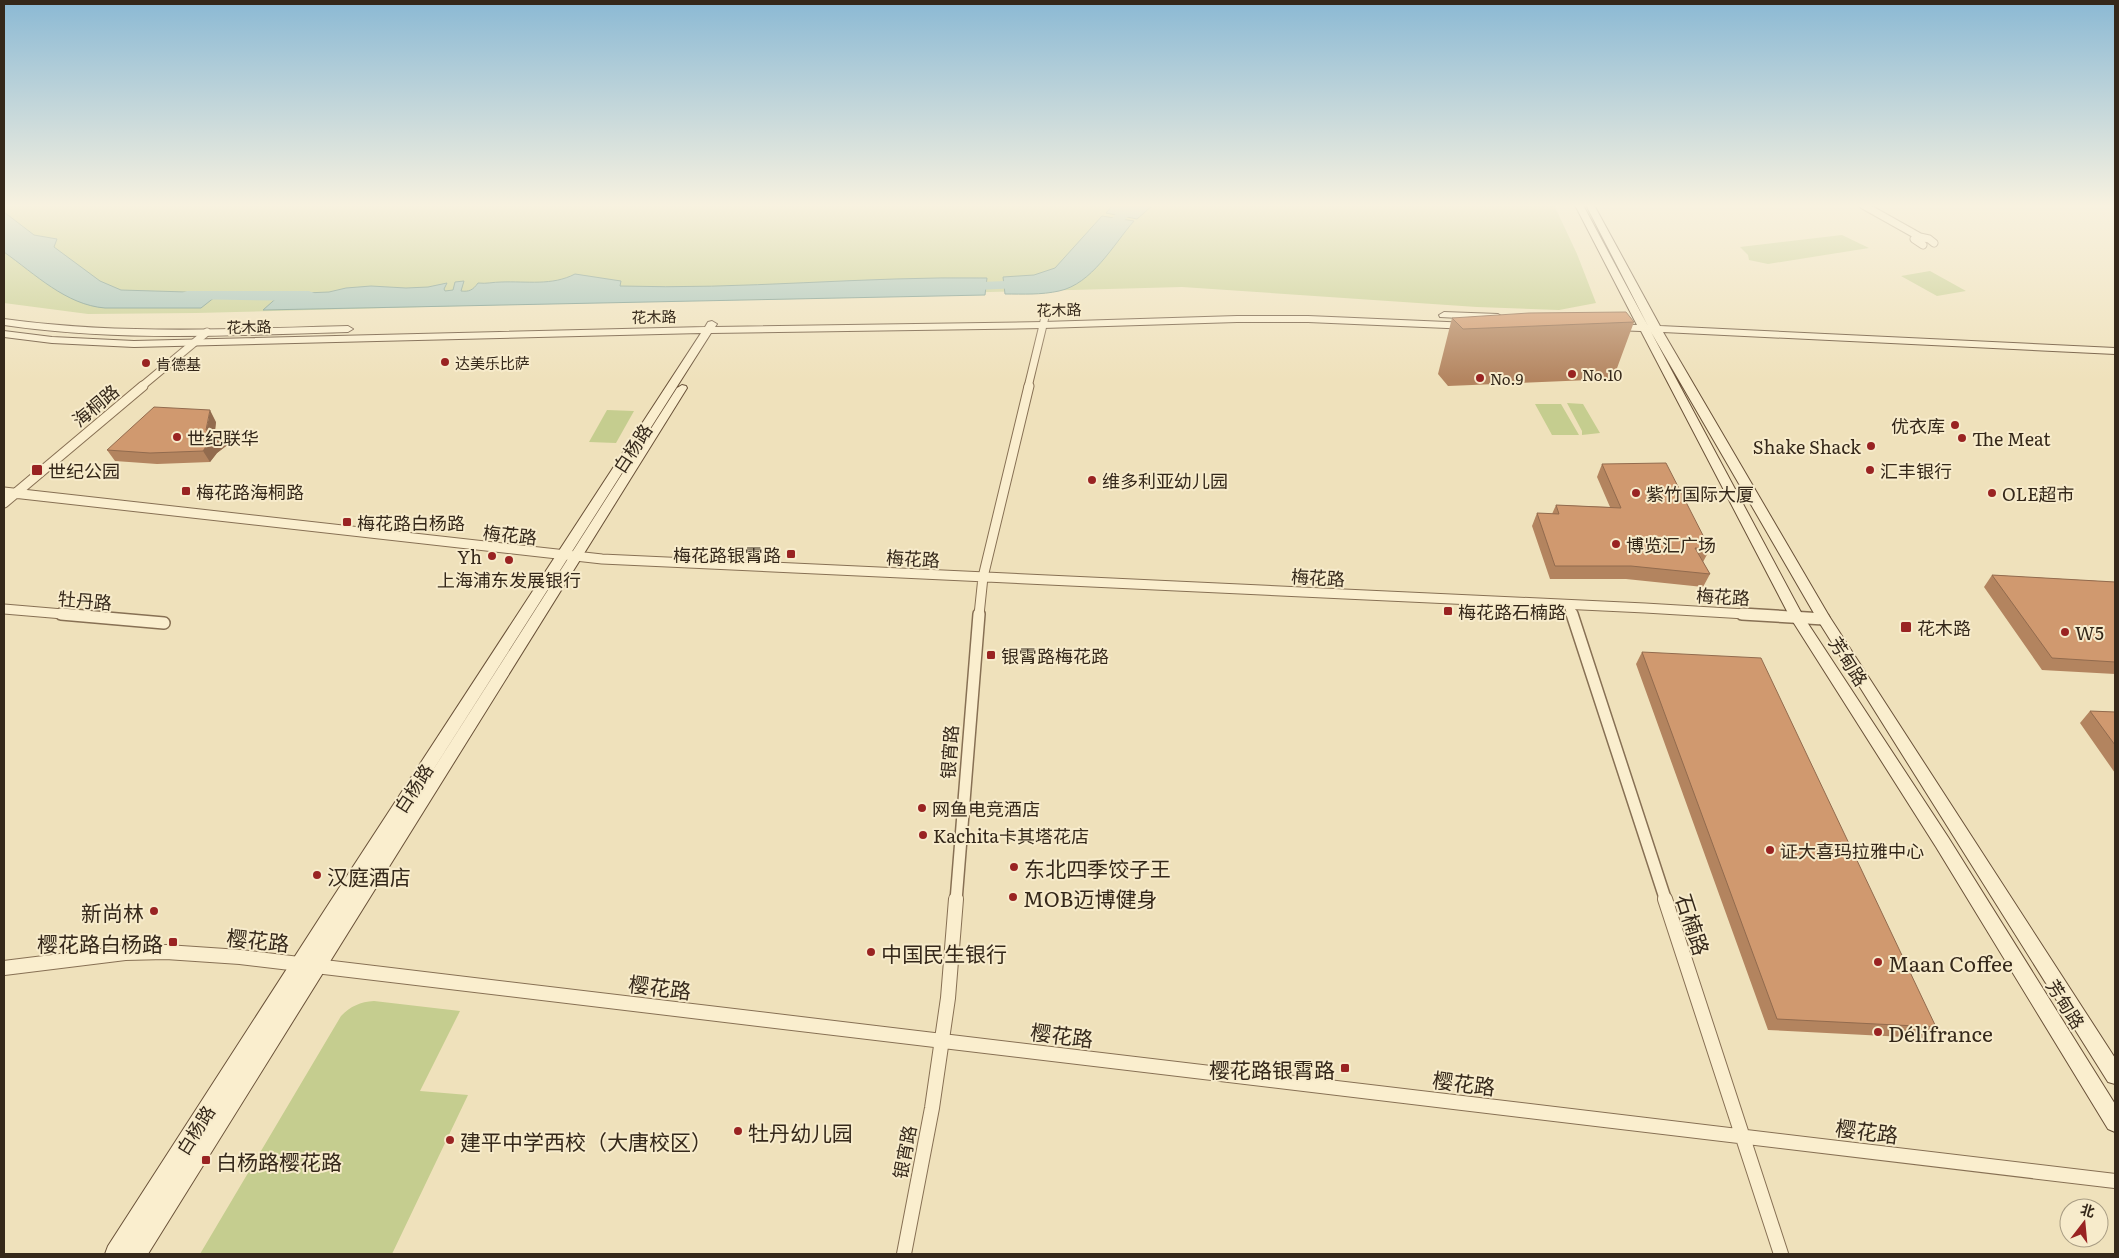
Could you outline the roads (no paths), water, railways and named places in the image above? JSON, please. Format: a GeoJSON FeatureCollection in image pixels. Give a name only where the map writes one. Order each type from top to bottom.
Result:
{"type":"FeatureCollection","features":[{"type":"Feature","properties":{"kind":"main road","name":"芳甸路"},"geometry":{"type":"LineString","coordinates":[[1613,264],[1824,619],[2115,1075]]}},
{"type":"Feature","properties":{"kind":"main road","name":"芳甸路"},"geometry":{"type":"LineString","coordinates":[[1618,264],[1797,617],[1942,842],[2115,1122]]}},
{"type":"Feature","properties":{"kind":"main road","name":"花木路"},"geometry":{"type":"LineString","coordinates":[[1044,321],[1252,311],[1509,317]]}},
{"type":"Feature","properties":{"kind":"main road","name":"花木路"},"geometry":{"type":"LineString","coordinates":[[4,322],[66,330],[207,332],[1237,319],[1299,319],[1504,327]]}},
{"type":"Feature","properties":{"kind":"main road"},"geometry":{"type":"LineString","coordinates":[[1601,323],[2115,342]]}},
{"type":"Feature","properties":{"kind":"main road"},"geometry":{"type":"LineString","coordinates":[[1648,325],[2115,351]]}},
{"type":"Feature","properties":{"kind":"main road","name":"花木路"},"geometry":{"type":"LineString","coordinates":[[4,334],[61,341],[134,344],[715,327]]}},
{"type":"Feature","properties":{"kind":"main road","name":"白杨路"},"geometry":{"type":"LineString","coordinates":[[116,1254],[308,966],[715,327]]}},
{"type":"Feature","properties":{"kind":"main road","name":"白杨路"},"geometry":{"type":"LineString","coordinates":[[136,1254],[308,966]]}},
{"type":"Feature","properties":{"kind":"street","name":"银宵路"},"geometry":{"type":"LineString","coordinates":[[904,1254],[943,1042],[983,577],[1044,321]]}},
{"type":"Feature","properties":{"kind":"street","name":"海桐路"},"geometry":{"type":"LineString","coordinates":[[4,503],[207,332]]}},
{"type":"Feature","properties":{"kind":"street","name":"梅花路"},"geometry":{"type":"LineString","coordinates":[[4,492],[569,557],[1824,619]]}},
{"type":"Feature","properties":{"kind":"street","name":"石楠路"},"geometry":{"type":"LineString","coordinates":[[1569,606],[1781,1254]]}},
{"type":"Feature","properties":{"kind":"street","name":"牡丹路"},"geometry":{"type":"LineString","coordinates":[[4,609],[164,623]]}},
{"type":"Feature","properties":{"kind":"street","name":"樱花路"},"geometry":{"type":"LineString","coordinates":[[4,968],[98,955],[165,952],[308,966],[2115,1181]]}},
{"type":"Feature","properties":{"kind":"water"},"geometry":{"type":"Polygon","coordinates":[[[19,264],[77,264],[100,281],[121,290],[220,293],[201,308],[105,308],[77,301],[39,279],[19,264]]]}},
{"type":"Feature","properties":{"kind":"water"},"geometry":{"type":"Polygon","coordinates":[[[1059,264],[1099,264],[1082,280],[1071,287],[1059,291],[1005,294],[1003,277],[1034,275],[1055,268],[1059,264]]]}},
{"type":"Feature","properties":{"kind":"water"},"geometry":{"type":"Polygon","coordinates":[[[575,274],[621,281],[620,286],[666,287],[895,279],[987,278],[985,295],[263,310],[281,294],[329,292],[346,288],[371,286],[428,287],[447,283],[445,291],[453,290],[455,282],[464,281],[461,291],[466,291],[473,289],[478,283],[548,282],[575,274]]]}},
{"type":"Feature","properties":{"kind":"waterway"},"geometry":{"type":"LineString","coordinates":[[957,287],[1031,284]]}},
{"type":"Feature","properties":{"kind":"waterway"},"geometry":{"type":"LineString","coordinates":[[187,296],[309,296]]}},
{"type":"Feature","properties":{"kind":"place","name":"达美乐比萨"},"geometry":{"type":"Point","coordinates":[445,362]}},
{"type":"Feature","properties":{"kind":"place","name":"肯德基"},"geometry":{"type":"Point","coordinates":[146,363]}},
{"type":"Feature","properties":{"kind":"place","name":"No.10"},"geometry":{"type":"Point","coordinates":[1572,374]}},
{"type":"Feature","properties":{"kind":"place","name":"No.9"},"geometry":{"type":"Point","coordinates":[1480,378]}},
{"type":"Feature","properties":{"kind":"place","name":"优衣库"},"geometry":{"type":"Point","coordinates":[1955,425]}},
{"type":"Feature","properties":{"kind":"place","name":"世纪联华"},"geometry":{"type":"Point","coordinates":[177,437]}},
{"type":"Feature","properties":{"kind":"place","name":"The Meat"},"geometry":{"type":"Point","coordinates":[1962,438]}},
{"type":"Feature","properties":{"kind":"place","name":"Shake Shack"},"geometry":{"type":"Point","coordinates":[1871,446]}},
{"type":"Feature","properties":{"kind":"place","name":"世纪公园"},"geometry":{"type":"Point","coordinates":[37,470]}},
{"type":"Feature","properties":{"kind":"place","name":"汇丰银行"},"geometry":{"type":"Point","coordinates":[1870,470]}},
{"type":"Feature","properties":{"kind":"place","name":"维多利亚幼儿园"},"geometry":{"type":"Point","coordinates":[1092,480]}},
{"type":"Feature","properties":{"kind":"place","name":"梅花路海桐路"},"geometry":{"type":"Point","coordinates":[186,491]}},
{"type":"Feature","properties":{"kind":"place","name":"紫竹国际大厦"},"geometry":{"type":"Point","coordinates":[1636,493]}},
{"type":"Feature","properties":{"kind":"place","name":"OLE超市"},"geometry":{"type":"Point","coordinates":[1992,493]}},
{"type":"Feature","properties":{"kind":"place","name":"梅花路白杨路"},"geometry":{"type":"Point","coordinates":[347,522]}},
{"type":"Feature","properties":{"kind":"place","name":"博览汇广场"},"geometry":{"type":"Point","coordinates":[1616,544]}},
{"type":"Feature","properties":{"kind":"place","name":"梅花路银霄路"},"geometry":{"type":"Point","coordinates":[791,554]}},
{"type":"Feature","properties":{"kind":"place","name":"Yh"},"geometry":{"type":"Point","coordinates":[492,556]}},
{"type":"Feature","properties":{"kind":"place","name":"上海浦东发展银行"},"geometry":{"type":"Point","coordinates":[509,560]}},
{"type":"Feature","properties":{"kind":"place","name":"梅花路石楠路"},"geometry":{"type":"Point","coordinates":[1448,611]}},
{"type":"Feature","properties":{"kind":"place","name":"花木路"},"geometry":{"type":"Point","coordinates":[1906,627]}},
{"type":"Feature","properties":{"kind":"place","name":"W5"},"geometry":{"type":"Point","coordinates":[2065,632]}},
{"type":"Feature","properties":{"kind":"place","name":"银霄路梅花路"},"geometry":{"type":"Point","coordinates":[991,655]}},
{"type":"Feature","properties":{"kind":"place","name":"网鱼电竞酒店"},"geometry":{"type":"Point","coordinates":[922,808]}},
{"type":"Feature","properties":{"kind":"place","name":"Kachita卡其塔花店"},"geometry":{"type":"Point","coordinates":[923,835]}},
{"type":"Feature","properties":{"kind":"place","name":"证大喜玛拉雅中心"},"geometry":{"type":"Point","coordinates":[1770,850]}},
{"type":"Feature","properties":{"kind":"place","name":"东北四季饺子王"},"geometry":{"type":"Point","coordinates":[1014,867]}},
{"type":"Feature","properties":{"kind":"place","name":"汉庭酒店"},"geometry":{"type":"Point","coordinates":[317,875]}},
{"type":"Feature","properties":{"kind":"place","name":"MOB迈博健身"},"geometry":{"type":"Point","coordinates":[1013,897]}},
{"type":"Feature","properties":{"kind":"place","name":"新尚林"},"geometry":{"type":"Point","coordinates":[154,911]}},
{"type":"Feature","properties":{"kind":"place","name":"樱花路白杨路"},"geometry":{"type":"Point","coordinates":[173,942]}},
{"type":"Feature","properties":{"kind":"place","name":"中国民生银行"},"geometry":{"type":"Point","coordinates":[871,952]}},
{"type":"Feature","properties":{"kind":"place","name":"Maan Coffee"},"geometry":{"type":"Point","coordinates":[1878,962]}},
{"type":"Feature","properties":{"kind":"place","name":"Délifrance"},"geometry":{"type":"Point","coordinates":[1878,1032]}},
{"type":"Feature","properties":{"kind":"place","name":"樱花路银霄路"},"geometry":{"type":"Point","coordinates":[1345,1068]}},
{"type":"Feature","properties":{"kind":"place","name":"牡丹幼儿园"},"geometry":{"type":"Point","coordinates":[738,1131]}},
{"type":"Feature","properties":{"kind":"place","name":"建平中学西校（大唐校区）"},"geometry":{"type":"Point","coordinates":[450,1140]}},
{"type":"Feature","properties":{"kind":"place","name":"白杨路樱花路"},"geometry":{"type":"Point","coordinates":[206,1160]}}]}
